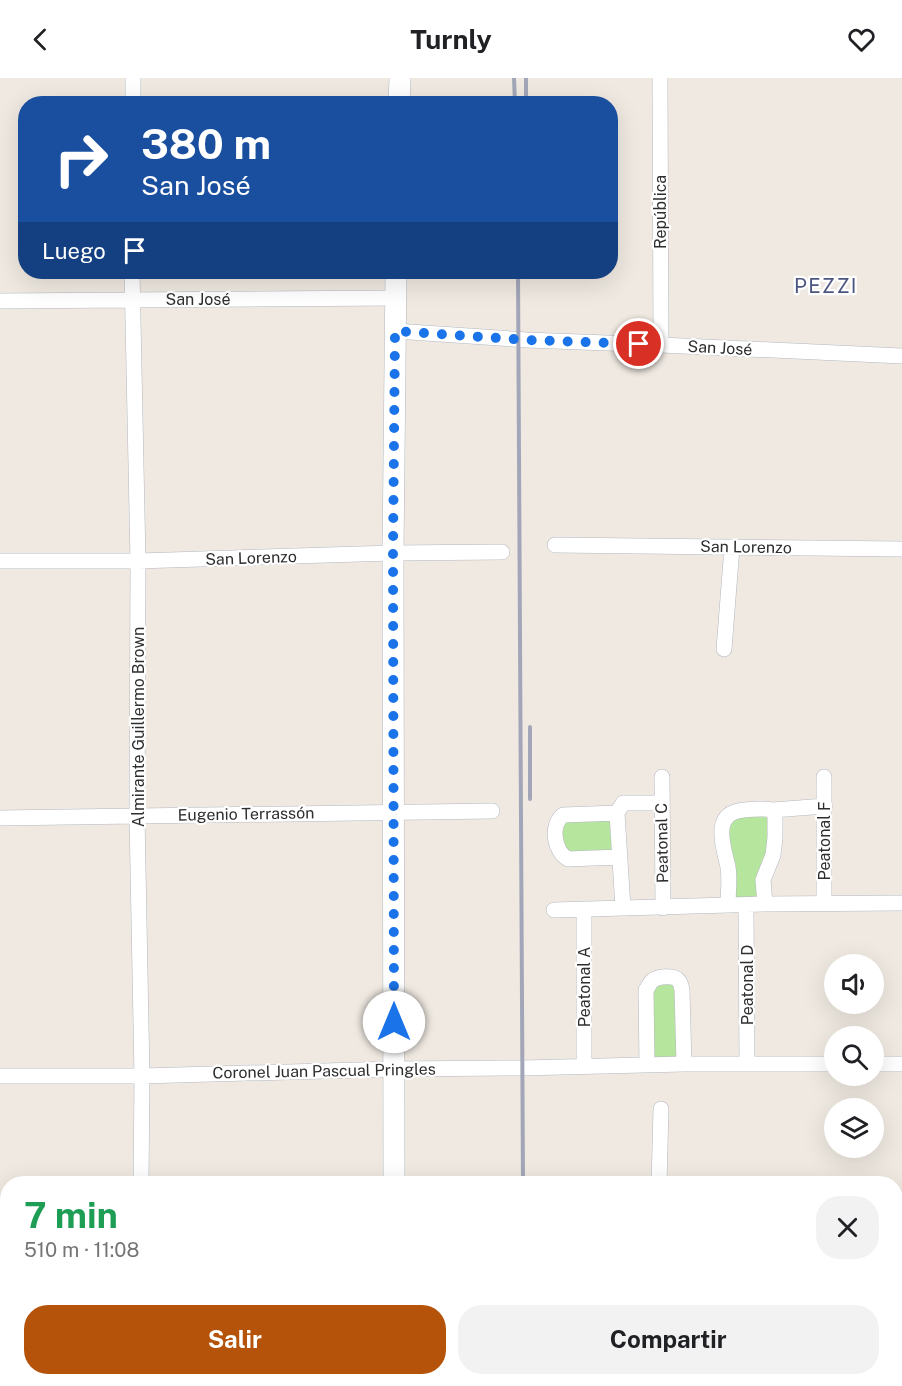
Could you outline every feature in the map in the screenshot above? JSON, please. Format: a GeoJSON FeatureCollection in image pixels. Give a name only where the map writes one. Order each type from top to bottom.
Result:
{"type":"FeatureCollection","features":[{"type":"Feature","properties":{"kind":"main road"},"geometry":{"type":"LineString","coordinates":[[399,96],[400,78]]}},
{"type":"Feature","properties":{"kind":"main road"},"geometry":{"type":"LineString","coordinates":[[394,1176],[393,553],[396,279]]}},
{"type":"Feature","properties":{"kind":"street"},"geometry":{"type":"LineString","coordinates":[[133,96],[134,78]]}},
{"type":"Feature","properties":{"kind":"street","name":"República"},"geometry":{"type":"LineString","coordinates":[[660,78],[661,345]]}},
{"type":"Feature","properties":{"kind":"street","name":"Almirante Guillermo Brown"},"geometry":{"type":"LineString","coordinates":[[132,279],[138,561],[137,816],[142,1076],[141,1176]]}},
{"type":"Feature","properties":{"kind":"street","name":"San José"},"geometry":{"type":"LineString","coordinates":[[0,301],[396,298]]}},
{"type":"Feature","properties":{"kind":"street","name":"San José"},"geometry":{"type":"LineString","coordinates":[[395,331],[527,340],[902,357]]}},
{"type":"Feature","properties":{"kind":"street","name":"San Lorenzo"},"geometry":{"type":"LineString","coordinates":[[555,545],[902,549]]}},
{"type":"Feature","properties":{"kind":"street"},"geometry":{"type":"LineString","coordinates":[[724,649],[732,547]]}},
{"type":"Feature","properties":{"kind":"street","name":"San Lorenzo"},"geometry":{"type":"LineString","coordinates":[[0,561],[138,561],[502,552]]}},
{"type":"Feature","properties":{"kind":"street","name":"Peatonal C"},"geometry":{"type":"LineString","coordinates":[[662,777],[663,908]]}},
{"type":"Feature","properties":{"kind":"street","name":"Peatonal F"},"geometry":{"type":"LineString","coordinates":[[824,904],[825,777]]}},
{"type":"Feature","properties":{"kind":"street"},"geometry":{"type":"LineString","coordinates":[[623,908],[617,813],[623,803],[661,803]]}},
{"type":"Feature","properties":{"kind":"street"},"geometry":{"type":"LineString","coordinates":[[728,906],[729,875],[722,845],[722,832],[727,815],[736,811],[763,808],[773,810],[825,806]]}},
{"type":"Feature","properties":{"kind":"street"},"geometry":{"type":"LineString","coordinates":[[765,904],[763,880],[773,855],[775,838],[773,810]]}},
{"type":"Feature","properties":{"kind":"street","name":"Eugenio Terrassón"},"geometry":{"type":"LineString","coordinates":[[0,818],[492,811]]}},
{"type":"Feature","properties":{"kind":"street"},"geometry":{"type":"LineString","coordinates":[[617,813],[563,815],[558,819],[555,835],[558,848],[568,859],[620,857]]}},
{"type":"Feature","properties":{"kind":"street"},"geometry":{"type":"LineString","coordinates":[[554,910],[902,903]]}},
{"type":"Feature","properties":{"kind":"street","name":"Peatonal D"},"geometry":{"type":"LineString","coordinates":[[746,906],[747,1064]]}},
{"type":"Feature","properties":{"kind":"street","name":"Peatonal A"},"geometry":{"type":"LineString","coordinates":[[584,1066],[585,909]]}},
{"type":"Feature","properties":{"kind":"street"},"geometry":{"type":"LineString","coordinates":[[647,1065],[646,990],[655,979],[664,977],[676,978],[682,990],[684,1064]]}},
{"type":"Feature","properties":{"kind":"street","name":"Coronel Juan Pascual Pringles"},"geometry":{"type":"LineString","coordinates":[[0,1076],[142,1076],[394,1069],[824,1064]]}},
{"type":"Feature","properties":{"kind":"street"},"geometry":{"type":"LineString","coordinates":[[884,1064],[902,1064]]}},
{"type":"Feature","properties":{"kind":"street"},"geometry":{"type":"LineString","coordinates":[[659,1176],[661,1109]]}},
{"type":"Feature","properties":{"kind":"green space"},"geometry":{"type":"Polygon","coordinates":[[[743,814],[762,814],[768,822],[768,843],[759,898],[735,897],[729,841],[731,822],[743,814]]]}},
{"type":"Feature","properties":{"kind":"green space"},"geometry":{"type":"Polygon","coordinates":[[[612,818],[614,851],[566,852],[561,827],[568,820],[612,818]]]}},
{"type":"Feature","properties":{"kind":"green space"},"geometry":{"type":"Polygon","coordinates":[[[657,984],[671,984],[675,988],[680,1058],[653,1058],[652,993],[657,984]]]}},
{"type":"Feature","properties":{"kind":"railway"},"geometry":{"type":"LineString","coordinates":[[514,78],[515,96]]}},
{"type":"Feature","properties":{"kind":"railway"},"geometry":{"type":"LineString","coordinates":[[526,78],[526,96]]}},
{"type":"Feature","properties":{"kind":"railway"},"geometry":{"type":"LineString","coordinates":[[518,279],[523,1176]]}},
{"type":"Feature","properties":{"kind":"railway"},"geometry":{"type":"LineString","coordinates":[[530,727],[530,799]]}},
{"type":"Feature","properties":{"kind":"district","name":"PEZZI"},"geometry":{"type":"Point","coordinates":[826,286]}},
{"type":"Feature","properties":{"kind":"route"},"geometry":{"type":"LineString","coordinates":[[394,1022],[395,331],[527,340],[639,344]]}}]}
